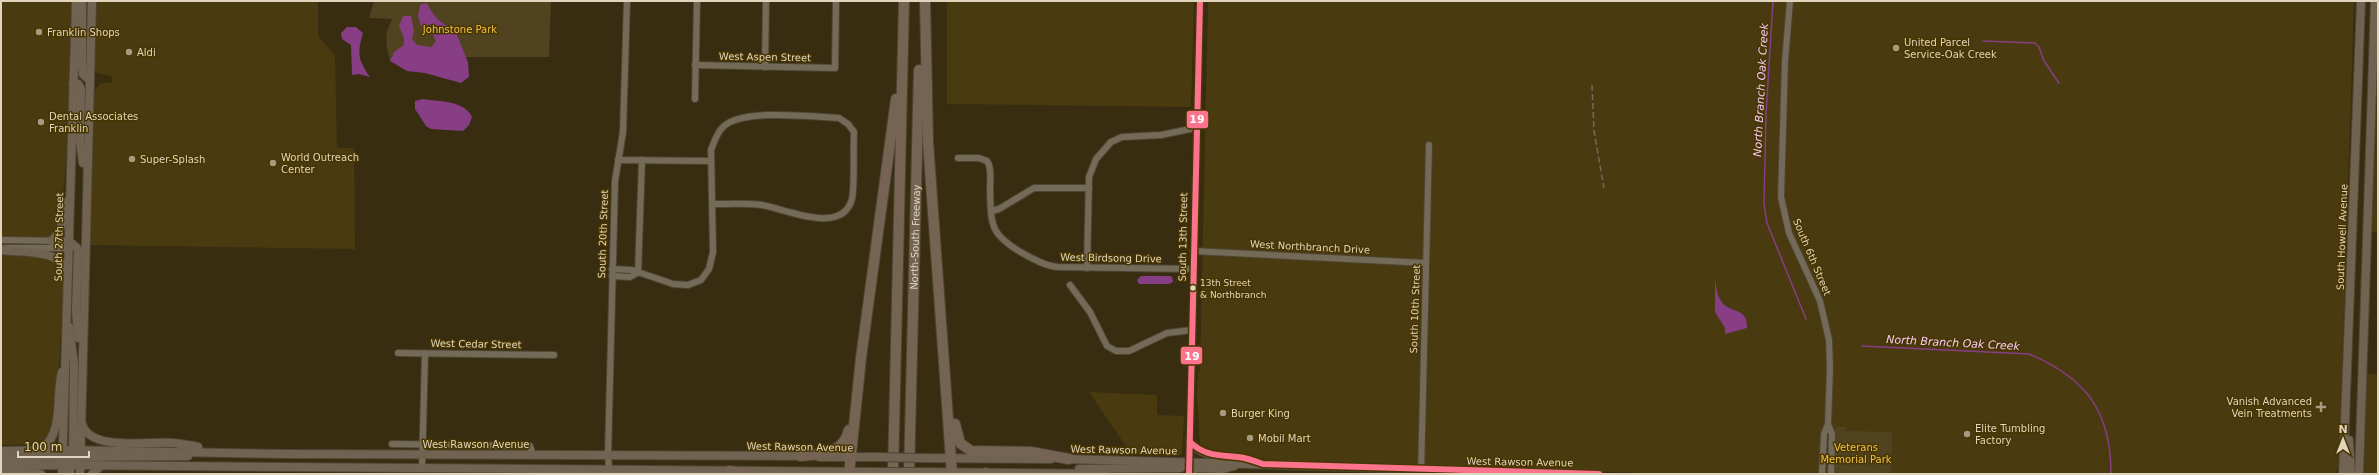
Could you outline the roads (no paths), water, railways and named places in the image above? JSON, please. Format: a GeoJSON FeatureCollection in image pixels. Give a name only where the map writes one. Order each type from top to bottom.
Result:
{"type":"FeatureCollection","features":[{"type":"Feature","properties":{"kind":"highway","name":"North-South Freeway"},"geometry":{"type":"LineString","coordinates":[[893,474],[904,1]]}},
{"type":"Feature","properties":{"kind":"highway","name":"North-South Freeway"},"geometry":{"type":"LineString","coordinates":[[908,474],[921,1]]}},
{"type":"Feature","properties":{"kind":"highway"},"geometry":{"type":"LineString","coordinates":[[925,1],[928,142],[947,378],[952,473]]}},
{"type":"Feature","properties":{"kind":"highway"},"geometry":{"type":"LineString","coordinates":[[849,473],[856,401],[903,30]]}},
{"type":"Feature","properties":{"kind":"highway"},"geometry":{"type":"LineString","coordinates":[[947,378],[956,434],[960,442],[967,449],[977,452],[1031,452],[1069,459]]}},
{"type":"Feature","properties":{"kind":"highway"},"geometry":{"type":"LineString","coordinates":[[800,456],[824,454],[841,447],[847,438],[856,401]]}},
{"type":"Feature","properties":{"kind":"highway"},"geometry":{"type":"LineString","coordinates":[[729,471],[748,474]]}},
{"type":"Feature","properties":{"kind":"main road","name":"South 27th Street"},"geometry":{"type":"LineString","coordinates":[[76,1],[68,320],[65,360],[71,457],[80,474]]}},
{"type":"Feature","properties":{"kind":"main road"},"geometry":{"type":"LineString","coordinates":[[82,1],[82,68],[83,74],[89,80]]}},
{"type":"Feature","properties":{"kind":"main road","name":"South 27th Street"},"geometry":{"type":"LineString","coordinates":[[62,474],[71,457],[81,423],[81,248],[86,171],[92,1]]}},
{"type":"Feature","properties":{"kind":"main road","name":"South Howell Avenue"},"geometry":{"type":"LineString","coordinates":[[2343,474],[2361,1]]}},
{"type":"Feature","properties":{"kind":"main road"},"geometry":{"type":"LineString","coordinates":[[2359,474],[2375,1]]}},
{"type":"Feature","properties":{"kind":"main road"},"geometry":{"type":"LineString","coordinates":[[73,83],[78,84],[81,89],[80,141],[82,158],[86,171]]}},
{"type":"Feature","properties":{"kind":"main road"},"geometry":{"type":"LineString","coordinates":[[51,241],[56,237],[62,224],[66,178],[71,154]]}},
{"type":"Feature","properties":{"kind":"main road"},"geometry":{"type":"LineString","coordinates":[[69,245],[81,248]]}},
{"type":"Feature","properties":{"kind":"main road"},"geometry":{"type":"LineString","coordinates":[[1,249],[48,256],[60,260],[68,273]]}},
{"type":"Feature","properties":{"kind":"main road"},"geometry":{"type":"LineString","coordinates":[[68,320],[72,335],[74,364],[70,474]]}},
{"type":"Feature","properties":{"kind":"main road"},"geometry":{"type":"LineString","coordinates":[[41,450],[50,442],[55,432],[58,386],[65,360]]}},
{"type":"Feature","properties":{"kind":"main road"},"geometry":{"type":"LineString","coordinates":[[2346,405],[2351,474]]}},
{"type":"Feature","properties":{"kind":"main road"},"geometry":{"type":"LineString","coordinates":[[2338,474],[2341,439],[2345,422]]}},
{"type":"Feature","properties":{"kind":"main road"},"geometry":{"type":"LineString","coordinates":[[81,423],[86,433],[104,441],[173,443],[230,451]]}},
{"type":"Feature","properties":{"kind":"main road"},"geometry":{"type":"LineString","coordinates":[[1190,442],[1196,448],[1219,457],[1243,458],[1266,464],[1269,474]]}},
{"type":"Feature","properties":{"kind":"main road","name":"West Rawson Avenue"},"geometry":{"type":"LineString","coordinates":[[1,451],[41,450],[103,465],[610,469],[849,473],[919,472],[984,474],[1105,474]]}},
{"type":"Feature","properties":{"kind":"main road","name":"West Rawson Avenue"},"geometry":{"type":"LineString","coordinates":[[1,466],[71,457],[230,451],[286,454],[533,454],[1069,459],[1266,464],[1320,470],[1599,474]]}},
{"type":"Feature","properties":{"kind":"main road"},"geometry":{"type":"LineString","coordinates":[[285,466],[286,454]]}},
{"type":"Feature","properties":{"kind":"main road"},"geometry":{"type":"LineString","coordinates":[[1,459],[71,457]]}},
{"type":"Feature","properties":{"kind":"main road"},"geometry":{"type":"LineString","coordinates":[[1054,474],[1094,468],[1180,468],[1190,462]]}},
{"type":"Feature","properties":{"kind":"main road"},"geometry":{"type":"LineString","coordinates":[[1190,474],[1196,468],[1223,469],[1242,463]]}},
{"type":"Feature","properties":{"kind":"main road"},"geometry":{"type":"LineString","coordinates":[[92,474],[103,465]]}},
{"type":"Feature","properties":{"kind":"main road"},"geometry":{"type":"LineString","coordinates":[[1,472],[26,472],[41,474]]}},
{"type":"Feature","properties":{"kind":"street","name":"South 20th Street"},"geometry":{"type":"LineString","coordinates":[[610,469],[608,455],[615,181],[623,132],[627,1]]}},
{"type":"Feature","properties":{"kind":"street"},"geometry":{"type":"LineString","coordinates":[[695,99],[697,1]]}},
{"type":"Feature","properties":{"kind":"street"},"geometry":{"type":"LineString","coordinates":[[765,67],[766,1]]}},
{"type":"Feature","properties":{"kind":"street","name":"West Aspen Street"},"geometry":{"type":"LineString","coordinates":[[695,65],[835,68],[836,1]]}},
{"type":"Feature","properties":{"kind":"street","name":"South 13th Street"},"geometry":{"type":"LineString","coordinates":[[1190,474],[1192,269],[1195,128],[1200,1]]}},
{"type":"Feature","properties":{"kind":"street","name":"South 6th Street"},"geometry":{"type":"LineString","coordinates":[[1790,1],[1785,61],[1781,197],[1790,236],[1814,286],[1826,322],[1830,359],[1828,424],[1824,434],[1822,474]]}},
{"type":"Feature","properties":{"kind":"street"},"geometry":{"type":"LineString","coordinates":[[612,269],[632,270],[673,284],[688,285],[701,280],[709,270],[713,252],[711,161],[714,140],[722,127],[733,120],[750,115],[839,118],[848,124],[854,132],[852,198],[846,210],[833,217],[819,219],[763,205],[713,204]]}},
{"type":"Feature","properties":{"kind":"street"},"geometry":{"type":"LineString","coordinates":[[1087,268],[1089,188],[1091,170],[1096,159],[1111,142],[1128,136],[1161,135],[1195,128]]}},
{"type":"Feature","properties":{"kind":"street","name":"South 10th Street"},"geometry":{"type":"LineString","coordinates":[[1421,472],[1429,145]]}},
{"type":"Feature","properties":{"kind":"street","name":"West Birdsong Drive"},"geometry":{"type":"LineString","coordinates":[[958,158],[979,158],[989,164],[993,226],[998,237],[1006,244],[1030,258],[1051,266],[1087,268],[1192,269]]}},
{"type":"Feature","properties":{"kind":"street"},"geometry":{"type":"LineString","coordinates":[[618,160],[711,161]]}},
{"type":"Feature","properties":{"kind":"street"},"geometry":{"type":"LineString","coordinates":[[638,273],[642,160]]}},
{"type":"Feature","properties":{"kind":"street"},"geometry":{"type":"LineString","coordinates":[[991,211],[999,209],[1034,188],[1089,188]]}},
{"type":"Feature","properties":{"kind":"street"},"geometry":{"type":"LineString","coordinates":[[1,240],[51,241],[69,245]]}},
{"type":"Feature","properties":{"kind":"street"},"geometry":{"type":"LineString","coordinates":[[1,249],[9,247],[69,245]]}},
{"type":"Feature","properties":{"kind":"street","name":"West Northbranch Drive"},"geometry":{"type":"LineString","coordinates":[[1193,251],[1426,263]]}},
{"type":"Feature","properties":{"kind":"street"},"geometry":{"type":"LineString","coordinates":[[612,276],[630,276],[638,273]]}},
{"type":"Feature","properties":{"kind":"street"},"geometry":{"type":"LineString","coordinates":[[1070,285],[1090,312],[1108,346],[1116,351],[1129,351],[1172,332],[1192,330]]}},
{"type":"Feature","properties":{"kind":"street","name":"West Cedar Street"},"geometry":{"type":"LineString","coordinates":[[398,354],[554,355]]}},
{"type":"Feature","properties":{"kind":"street"},"geometry":{"type":"LineString","coordinates":[[422,467],[425,354]]}},
{"type":"Feature","properties":{"kind":"street","name":"South 6th Street"},"geometry":{"type":"LineString","coordinates":[[1828,424],[1832,434],[1831,474]]}},
{"type":"Feature","properties":{"kind":"street"},"geometry":{"type":"LineString","coordinates":[[392,444],[530,446],[533,454]]}},
{"type":"Feature","properties":{"kind":"waterway","name":"North Branch Oak Creek"},"geometry":{"type":"LineString","coordinates":[[1773,1],[1766,114],[1764,204],[1767,223],[1806,319]]}},
{"type":"Feature","properties":{"kind":"waterway"},"geometry":{"type":"LineString","coordinates":[[1983,41],[2035,43],[2039,47],[2044,61],[2059,83]]}},
{"type":"Feature","properties":{"kind":"waterway","name":"North Branch Oak Creek"},"geometry":{"type":"LineString","coordinates":[[1862,346],[2029,354],[2049,363],[2066,374],[2080,386],[2091,399],[2100,415],[2106,432],[2110,452],[2111,474]]}},
{"type":"Feature","properties":{"kind":"railway"},"geometry":{"type":"LineString","coordinates":[[1592,85],[1594,131],[1604,188]]}},
{"type":"Feature","properties":{"kind":"place","name":"Franklin Shops"},"geometry":{"type":"Point","coordinates":[39,32]}},
{"type":"Feature","properties":{"kind":"place","name":"United Parcel Service-Oak Creek"},"geometry":{"type":"Point","coordinates":[1896,48]}},
{"type":"Feature","properties":{"kind":"place","name":"Aldi"},"geometry":{"type":"Point","coordinates":[129,52]}},
{"type":"Feature","properties":{"kind":"place","name":"Dental Associates Franklin"},"geometry":{"type":"Point","coordinates":[41,122]}},
{"type":"Feature","properties":{"kind":"place","name":"Super-Splash"},"geometry":{"type":"Point","coordinates":[132,159]}},
{"type":"Feature","properties":{"kind":"place","name":"World Outreach Center"},"geometry":{"type":"Point","coordinates":[273,163]}},
{"type":"Feature","properties":{"kind":"place","name":"13th Street & Northbranch"},"geometry":{"type":"Point","coordinates":[1193,288]}},
{"type":"Feature","properties":{"kind":"place","name":"Vanish Advanced Vein Treatments"},"geometry":{"type":"Point","coordinates":[2321,407]}},
{"type":"Feature","properties":{"kind":"place","name":"Burger King"},"geometry":{"type":"Point","coordinates":[1223,413]}},
{"type":"Feature","properties":{"kind":"place","name":"Elite Tumbling Factory"},"geometry":{"type":"Point","coordinates":[1967,434]}},
{"type":"Feature","properties":{"kind":"place","name":"Mobil Mart"},"geometry":{"type":"Point","coordinates":[1250,438]}},
{"type":"Feature","properties":{"kind":"park label","name":"Johnstone Park"},"geometry":{"type":"Point","coordinates":[460,29]}},
{"type":"Feature","properties":{"kind":"park label","name":"Veterans Memorial Park"},"geometry":{"type":"Point","coordinates":[1856,452]}}]}
